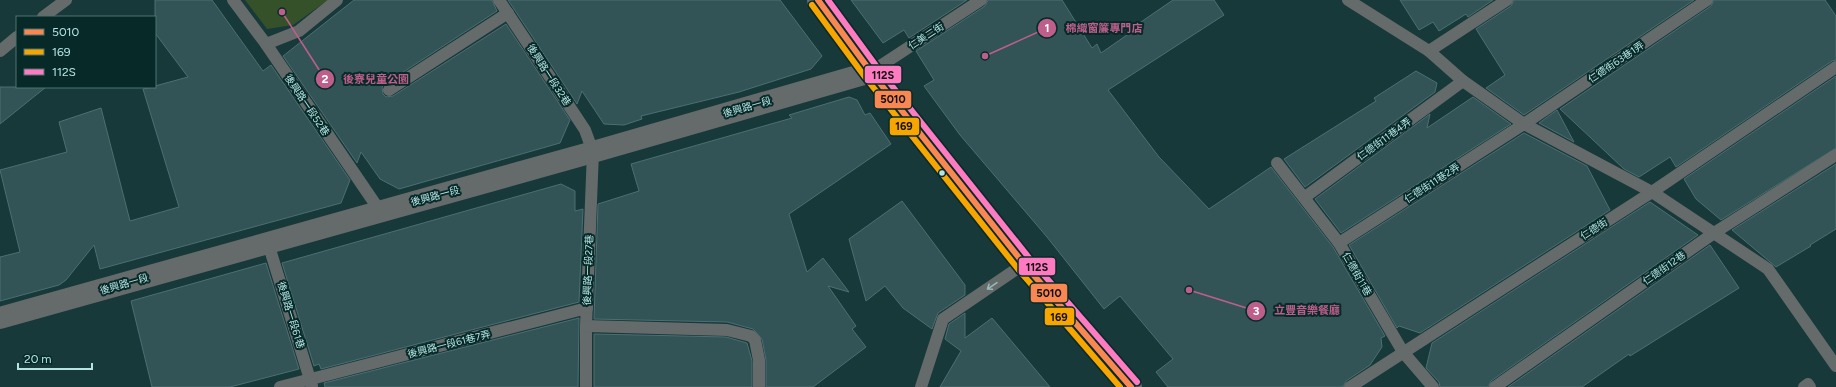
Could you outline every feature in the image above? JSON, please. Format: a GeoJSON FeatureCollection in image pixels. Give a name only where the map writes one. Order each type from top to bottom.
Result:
{"type":"FeatureCollection","features":[{"type":"Feature","properties":{"kind":"main road"},"geometry":{"type":"LineString","coordinates":[[818,0],[871,72],[1024,264],[1131,387]]}},
{"type":"Feature","properties":{"kind":"street","name":"後興路一段"},"geometry":{"type":"LineString","coordinates":[[0,318],[593,152],[871,72]]}},
{"type":"Feature","properties":{"kind":"lane"},"geometry":{"type":"LineString","coordinates":[[44,16],[66,0]]}},
{"type":"Feature","properties":{"kind":"lane","name":"後興路一段52巷"},"geometry":{"type":"LineString","coordinates":[[233,0],[266,44],[380,211]]}},
{"type":"Feature","properties":{"kind":"lane"},"geometry":{"type":"LineString","coordinates":[[266,44],[299,31],[337,0]]}},
{"type":"Feature","properties":{"kind":"lane","name":"後興路一段32巷"},"geometry":{"type":"LineString","coordinates":[[499,0],[585,130],[593,152]]}},
{"type":"Feature","properties":{"kind":"lane","name":"仁美二街"},"geometry":{"type":"LineString","coordinates":[[871,72],[981,0]]}},
{"type":"Feature","properties":{"kind":"lane"},"geometry":{"type":"LineString","coordinates":[[1348,0],[1429,51],[1463,80],[1524,124],[1652,192],[1768,269],[1836,366]]}},
{"type":"Feature","properties":{"kind":"lane"},"geometry":{"type":"LineString","coordinates":[[1429,51],[1507,0]]}},
{"type":"Feature","properties":{"kind":"lane","name":"仁德街63巷1弄"},"geometry":{"type":"LineString","coordinates":[[1524,124],[1707,0]]}},
{"type":"Feature","properties":{"kind":"lane"},"geometry":{"type":"LineString","coordinates":[[389,90],[508,13]]}},
{"type":"Feature","properties":{"kind":"lane"},"geometry":{"type":"LineString","coordinates":[[0,50],[16,38]]}},
{"type":"Feature","properties":{"kind":"lane","name":"仁德街"},"geometry":{"type":"LineString","coordinates":[[1350,387],[1652,192],[1836,67]]}},
{"type":"Feature","properties":{"kind":"lane","name":"仁德街11巷4弄"},"geometry":{"type":"LineString","coordinates":[[1305,197],[1463,80]]}},
{"type":"Feature","properties":{"kind":"lane","name":"仁德街11巷2弄"},"geometry":{"type":"LineString","coordinates":[[1339,243],[1524,124]]}},
{"type":"Feature","properties":{"kind":"lane","name":"後興路一段27巷"},"geometry":{"type":"LineString","coordinates":[[586,387],[586,326],[593,152]]}},
{"type":"Feature","properties":{"kind":"lane","name":"仁德街12巷"},"geometry":{"type":"LineString","coordinates":[[1495,387],[1714,233],[1836,155]]}},
{"type":"Feature","properties":{"kind":"lane","name":"仁德街11巷"},"geometry":{"type":"LineString","coordinates":[[1277,163],[1305,197],[1339,243],[1403,352],[1433,387]]}},
{"type":"Feature","properties":{"kind":"lane","name":"後興路一段61巷"},"geometry":{"type":"LineString","coordinates":[[268,243],[312,383]]}},
{"type":"Feature","properties":{"kind":"lane"},"geometry":{"type":"LineString","coordinates":[[921,387],[943,319],[1024,264]]}},
{"type":"Feature","properties":{"kind":"lane","name":"後興路一段61巷7弄"},"geometry":{"type":"LineString","coordinates":[[280,387],[312,383],[587,308]]}},
{"type":"Feature","properties":{"kind":"lane"},"geometry":{"type":"LineString","coordinates":[[586,326],[727,330],[751,336],[755,340],[759,360],[759,387]]}},
{"type":"Feature","properties":{"kind":"lane"},"geometry":{"type":"LineString","coordinates":[[1804,387],[1808,384],[1810,387]]}},
{"type":"Feature","properties":{"kind":"green space"},"geometry":{"type":"Polygon","coordinates":[[[245,0],[328,0],[293,25],[267,29],[245,0]]]}},
{"type":"Feature","properties":{"kind":"building"},"geometry":{"type":"Polygon","coordinates":[[[155,0],[212,0],[263,71],[271,65],[350,180],[341,203],[100,269],[94,245],[66,280],[59,285],[0,301],[0,257],[20,252],[0,170],[67,152],[59,122],[101,108],[130,221],[179,207],[143,89],[156,88],[156,86],[188,77],[156,34],[155,0]]]}},
{"type":"Feature","properties":{"kind":"building"},"geometry":{"type":"Polygon","coordinates":[[[354,0],[492,0],[497,11],[385,84],[382,87],[383,94],[386,97],[393,96],[506,24],[570,120],[560,143],[399,189],[380,179],[361,152],[357,163],[283,56],[354,0]]]}},
{"type":"Feature","properties":{"kind":"building"},"geometry":{"type":"Polygon","coordinates":[[[508,0],[780,0],[822,56],[811,69],[739,92],[641,116],[642,119],[624,125],[604,124],[582,91],[577,104],[508,0]]]}},
{"type":"Feature","properties":{"kind":"building"},"geometry":{"type":"Polygon","coordinates":[[[851,0],[967,0],[909,38],[904,30],[883,43],[851,0]]]}},
{"type":"Feature","properties":{"kind":"building"},"geometry":{"type":"Polygon","coordinates":[[[988,0],[1062,0],[1092,48],[1097,44],[1101,53],[1140,26],[1138,24],[1173,0],[1214,0],[1224,15],[1108,90],[1159,157],[1209,209],[1271,167],[1333,247],[1385,336],[1381,338],[1382,347],[1370,365],[1346,381],[1343,387],[1168,387],[1156,372],[1173,359],[1120,296],[1104,309],[1047,237],[960,135],[924,86],[934,80],[916,51],[985,6],[988,0]]]}},
{"type":"Feature","properties":{"kind":"building"},"geometry":{"type":"Polygon","coordinates":[[[1400,0],[1493,0],[1468,17],[1466,14],[1439,31],[1433,22],[1419,30],[1400,0]]]}},
{"type":"Feature","properties":{"kind":"building"},"geometry":{"type":"Polygon","coordinates":[[[1514,0],[1694,0],[1524,115],[1486,88],[1505,75],[1476,29],[1511,6],[1514,0]]]}},
{"type":"Feature","properties":{"kind":"building"},"geometry":{"type":"Polygon","coordinates":[[[1714,0],[1825,0],[1836,16],[1836,60],[1832,61],[1676,167],[1670,157],[1639,177],[1624,169],[1560,109],[1711,6],[1714,0]]]}},
{"type":"Feature","properties":{"kind":"building"},"geometry":{"type":"Polygon","coordinates":[[[1416,71],[1437,83],[1435,92],[1305,187],[1284,159],[1376,101],[1374,98],[1416,71]]]}},
{"type":"Feature","properties":{"kind":"building"},"geometry":{"type":"Polygon","coordinates":[[[1836,76],[1836,148],[1721,220],[1696,199],[1684,179],[1836,76]]]}},
{"type":"Feature","properties":{"kind":"building"},"geometry":{"type":"Polygon","coordinates":[[[0,87],[45,88],[0,124],[0,87]]]}},
{"type":"Feature","properties":{"kind":"building"},"geometry":{"type":"Polygon","coordinates":[[[849,97],[857,100],[865,115],[870,113],[891,144],[789,214],[807,272],[823,258],[849,292],[828,286],[856,326],[852,329],[866,347],[813,387],[766,387],[766,360],[762,339],[753,329],[727,322],[594,319],[598,204],[639,191],[631,164],[792,118],[789,115],[849,97]]]}},
{"type":"Feature","properties":{"kind":"building"},"geometry":{"type":"Polygon","coordinates":[[[1473,97],[1511,124],[1341,233],[1315,199],[1430,114],[1427,128],[1473,97]]]}},
{"type":"Feature","properties":{"kind":"building"},"geometry":{"type":"Polygon","coordinates":[[[1557,110],[1574,142],[1539,123],[1557,110]]]}},
{"type":"Feature","properties":{"kind":"building"},"geometry":{"type":"Polygon","coordinates":[[[1524,133],[1587,166],[1610,210],[1420,333],[1399,326],[1397,328],[1349,245],[1524,133]]]}},
{"type":"Feature","properties":{"kind":"building"},"geometry":{"type":"Polygon","coordinates":[[[1836,164],[1836,229],[1810,245],[1811,246],[1776,267],[1732,230],[1836,164]]]}},
{"type":"Feature","properties":{"kind":"building"},"geometry":{"type":"Polygon","coordinates":[[[561,184],[575,191],[575,211],[583,209],[579,302],[321,369],[319,364],[314,366],[282,263],[561,184]]]}},
{"type":"Feature","properties":{"kind":"building"},"geometry":{"type":"Polygon","coordinates":[[[902,201],[965,285],[965,295],[938,313],[932,329],[903,308],[885,286],[866,301],[849,239],[902,201]]]}},
{"type":"Feature","properties":{"kind":"building"},"geometry":{"type":"Polygon","coordinates":[[[1650,202],[1698,235],[1491,381],[1488,387],[1440,387],[1439,382],[1426,368],[1432,343],[1650,202]]]}},
{"type":"Feature","properties":{"kind":"building"},"geometry":{"type":"Polygon","coordinates":[[[1710,245],[1739,288],[1630,356],[1629,354],[1582,387],[1508,387],[1710,245]]]}},
{"type":"Feature","properties":{"kind":"building"},"geometry":{"type":"Polygon","coordinates":[[[266,263],[299,369],[230,387],[152,387],[131,301],[266,263]]]}},
{"type":"Feature","properties":{"kind":"building"},"geometry":{"type":"Polygon","coordinates":[[[965,313],[965,338],[992,318],[1050,387],[940,387],[961,351],[945,339],[949,324],[965,313]]]}},
{"type":"Feature","properties":{"kind":"building"},"geometry":{"type":"Polygon","coordinates":[[[579,318],[578,387],[325,387],[324,383],[579,318]]]}},
{"type":"Feature","properties":{"kind":"building"},"geometry":{"type":"Polygon","coordinates":[[[594,334],[726,337],[747,343],[752,361],[752,387],[594,387],[594,334]]]}},
{"type":"Feature","properties":{"kind":"transit line","name":"5010"},"geometry":{"type":"LineString","coordinates":[[818,0],[871,72],[1024,264],[1131,387]]}},
{"type":"Feature","properties":{"kind":"transit line","name":"112S"},"geometry":{"type":"LineString","coordinates":[[828,0],[877,67],[1030,259],[1137,382]]}},
{"type":"Feature","properties":{"kind":"transit line","name":"169"},"geometry":{"type":"LineString","coordinates":[[812,5],[865,77],[1018,269],[1120,387]]}},
{"type":"Feature","properties":{"kind":"place","name":"後寮兒童公園"},"geometry":{"type":"Point","coordinates":[282,12]}},
{"type":"Feature","properties":{"kind":"place","name":"棉織窗簾專門店"},"geometry":{"type":"Point","coordinates":[985,56]}},
{"type":"Feature","properties":{"kind":"place","name":"立豐音樂餐廳"},"geometry":{"type":"Point","coordinates":[1189,290]}}]}
